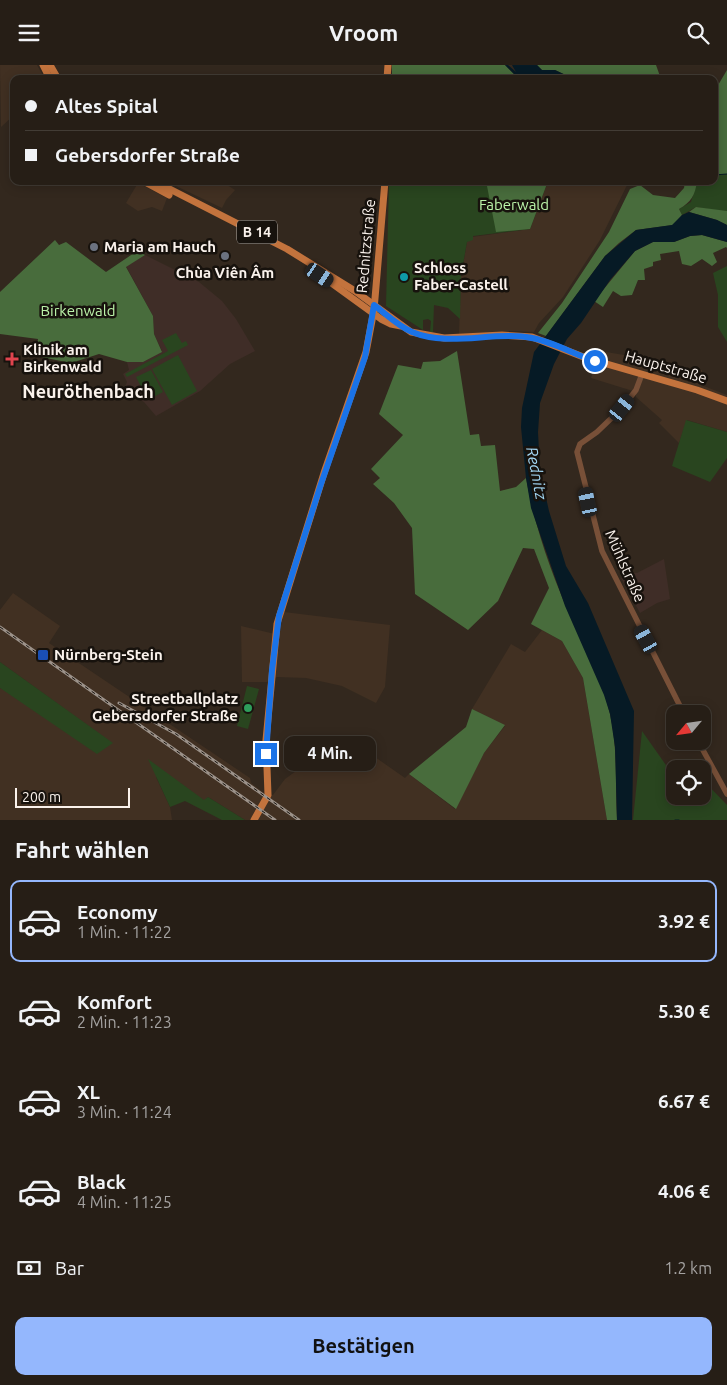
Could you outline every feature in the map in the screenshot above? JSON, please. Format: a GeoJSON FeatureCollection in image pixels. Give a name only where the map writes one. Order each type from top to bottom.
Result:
{"type":"FeatureCollection","features":[{"type":"Feature","properties":{"kind":"main road","name":"B 14"},"geometry":{"type":"LineString","coordinates":[[151,185],[256,236],[308,266],[374,309]]}},
{"type":"Feature","properties":{"kind":"main road","name":"B 14"},"geometry":{"type":"LineString","coordinates":[[162,185],[273,241],[374,309]]}},
{"type":"Feature","properties":{"kind":"main road","name":"Rednitzstraße"},"geometry":{"type":"LineString","coordinates":[[254,820],[268,795],[266,740],[277,623],[365,357],[374,309],[385,185]]}},
{"type":"Feature","properties":{"kind":"main road","name":"Hauptstraße"},"geometry":{"type":"LineString","coordinates":[[374,309],[419,335],[435,338],[511,335],[541,341],[727,401]]}},
{"type":"Feature","properties":{"kind":"street","name":"Mühlstraße"},"geometry":{"type":"LineString","coordinates":[[642,374],[636,390],[622,408],[578,447],[587,496],[600,548],[679,705]]}},
{"type":"Feature","properties":{"kind":"street"},"geometry":{"type":"LineString","coordinates":[[703,750],[727,794]]}},
{"type":"Feature","properties":{"kind":"shaded area"},"geometry":{"type":"Polygon","coordinates":[[[0,65],[37,65],[43,75],[10,75],[10,119],[1,127],[0,65]]]}},
{"type":"Feature","properties":{"kind":"shaded area"},"geometry":{"type":"Polygon","coordinates":[[[137,185],[142,185],[167,198],[162,211],[152,207],[138,211],[126,203],[137,185]]]}},
{"type":"Feature","properties":{"kind":"shaded area"},"geometry":{"type":"Polygon","coordinates":[[[227,185],[235,190],[222,208],[176,186],[227,185]]]}},
{"type":"Feature","properties":{"kind":"shaded area"},"geometry":{"type":"Polygon","coordinates":[[[546,185],[627,185],[600,240],[563,297],[539,323],[534,332],[505,331],[459,334],[461,276],[467,242],[472,237],[530,229],[546,185]]]}},
{"type":"Feature","properties":{"kind":"shaded area"},"geometry":{"type":"Polygon","coordinates":[[[145,255],[199,282],[222,301],[236,319],[255,351],[230,364],[200,391],[156,416],[144,402],[124,390],[127,382],[123,374],[129,370],[127,362],[143,362],[162,351],[154,334],[153,316],[126,266],[145,255]]]}},
{"type":"Feature","properties":{"kind":"shaded area"},"geometry":{"type":"Polygon","coordinates":[[[600,351],[654,360],[671,366],[702,370],[701,385],[727,395],[727,432],[687,420],[679,443],[659,423],[662,420],[636,397],[636,392],[591,378],[600,351]]]}},
{"type":"Feature","properties":{"kind":"shaded area"},"geometry":{"type":"Polygon","coordinates":[[[664,559],[670,599],[657,603],[640,613],[621,578],[628,573],[637,573],[664,559]]]}},
{"type":"Feature","properties":{"kind":"shaded area"},"geometry":{"type":"Polygon","coordinates":[[[13,593],[60,626],[49,643],[250,778],[251,783],[264,793],[273,795],[285,779],[331,746],[346,755],[355,743],[405,778],[409,774],[455,809],[484,753],[505,726],[472,709],[511,644],[525,652],[542,630],[562,641],[583,678],[607,820],[245,820],[208,797],[204,801],[180,783],[156,777],[170,807],[172,820],[0,820],[0,688],[112,743],[0,662],[0,610],[13,593]]]}},
{"type":"Feature","properties":{"kind":"shaded area"},"geometry":{"type":"Polygon","coordinates":[[[284,612],[390,625],[385,687],[376,703],[342,686],[306,678],[277,677],[267,682],[242,682],[241,626],[279,635],[284,612]]]}},
{"type":"Feature","properties":{"kind":"green space"},"geometry":{"type":"Polygon","coordinates":[[[392,65],[505,65],[515,75],[392,75],[392,65]]]}},
{"type":"Feature","properties":{"kind":"green space"},"geometry":{"type":"Polygon","coordinates":[[[537,65],[656,65],[660,75],[566,75],[555,70],[542,70],[537,65]]]}},
{"type":"Feature","properties":{"kind":"green space"},"geometry":{"type":"Polygon","coordinates":[[[727,70],[727,174],[718,175],[718,85],[727,70]]]}},
{"type":"Feature","properties":{"kind":"green space"},"geometry":{"type":"Polygon","coordinates":[[[727,174],[727,212],[696,207],[682,215],[679,209],[691,202],[696,185],[718,185],[718,175],[727,174]]]}},
{"type":"Feature","properties":{"kind":"green space"},"geometry":{"type":"Polygon","coordinates":[[[389,185],[546,185],[530,229],[473,236],[473,240],[467,242],[461,276],[460,319],[448,308],[434,305],[433,332],[430,332],[431,321],[428,319],[423,320],[423,330],[386,306],[389,185]]]}},
{"type":"Feature","properties":{"kind":"green space","name":"Faberwald"},"geometry":{"type":"Polygon","coordinates":[[[546,185],[530,229],[496,232],[487,186],[546,185]]]}},
{"type":"Feature","properties":{"kind":"green space"},"geometry":{"type":"Polygon","coordinates":[[[640,185],[653,195],[675,198],[684,185],[696,185],[692,198],[679,209],[682,215],[673,225],[636,230],[619,243],[605,256],[546,336],[538,333],[562,303],[609,232],[630,189],[640,185]]]}},
{"type":"Feature","properties":{"kind":"green space"},"geometry":{"type":"Polygon","coordinates":[[[696,207],[727,211],[727,225],[689,212],[696,207]]]}},
{"type":"Feature","properties":{"kind":"green space"},"geometry":{"type":"Polygon","coordinates":[[[702,235],[727,242],[727,248],[713,253],[717,262],[712,266],[702,259],[691,266],[682,264],[679,251],[660,254],[661,260],[653,262],[653,266],[644,269],[645,280],[638,280],[632,295],[621,296],[613,291],[603,307],[594,301],[635,251],[653,242],[674,242],[690,236],[702,235]]]}},
{"type":"Feature","properties":{"kind":"green space","name":"Birkenwald"},"geometry":{"type":"Polygon","coordinates":[[[55,240],[59,245],[66,242],[106,272],[137,251],[145,255],[126,267],[153,316],[154,334],[162,352],[143,362],[127,362],[99,354],[71,363],[36,356],[38,339],[0,334],[0,292],[55,240]]]}},
{"type":"Feature","properties":{"kind":"green space"},"geometry":{"type":"Polygon","coordinates":[[[727,266],[727,342],[718,327],[718,295],[713,273],[727,266]]]}},
{"type":"Feature","properties":{"kind":"green space"},"geometry":{"type":"Polygon","coordinates":[[[176,333],[182,343],[186,341],[188,345],[127,377],[125,374],[168,351],[162,340],[176,333]]]}},
{"type":"Feature","properties":{"kind":"green space"},"geometry":{"type":"Polygon","coordinates":[[[457,351],[470,435],[479,434],[481,446],[495,445],[500,491],[516,487],[526,478],[534,515],[551,569],[603,690],[613,727],[617,820],[607,820],[583,678],[562,641],[531,624],[549,588],[534,549],[523,548],[498,601],[468,630],[415,594],[412,528],[394,503],[373,484],[380,478],[371,469],[403,435],[379,414],[398,365],[421,369],[423,362],[440,361],[457,351]]]}},
{"type":"Feature","properties":{"kind":"green space"},"geometry":{"type":"Polygon","coordinates":[[[178,355],[197,391],[172,405],[152,369],[178,355]]]}},
{"type":"Feature","properties":{"kind":"green space"},"geometry":{"type":"Polygon","coordinates":[[[151,370],[163,392],[148,400],[136,377],[151,370]]]}},
{"type":"Feature","properties":{"kind":"green space"},"geometry":{"type":"Polygon","coordinates":[[[686,420],[727,432],[727,458],[710,482],[672,466],[686,420]]]}},
{"type":"Feature","properties":{"kind":"green space"},"geometry":{"type":"Polygon","coordinates":[[[0,662],[113,743],[97,754],[0,688],[0,662]]]}},
{"type":"Feature","properties":{"kind":"green space","name":"Streetballplatz Gebersdorfer Straße"},"geometry":{"type":"Polygon","coordinates":[[[247,686],[259,689],[248,729],[237,726],[247,686]]]}},
{"type":"Feature","properties":{"kind":"green space"},"geometry":{"type":"Polygon","coordinates":[[[472,709],[505,725],[484,753],[456,809],[409,774],[466,727],[472,709]]]}},
{"type":"Feature","properties":{"kind":"green space"},"geometry":{"type":"Polygon","coordinates":[[[642,731],[666,765],[666,805],[711,805],[711,788],[727,805],[727,820],[633,820],[642,731]]]}},
{"type":"Feature","properties":{"kind":"green space"},"geometry":{"type":"Polygon","coordinates":[[[148,759],[204,800],[208,797],[245,820],[222,820],[185,801],[170,807],[148,759]]]}},
{"type":"Feature","properties":{"kind":"water"},"geometry":{"type":"Polygon","coordinates":[[[505,65],[508,65],[516,72],[512,65],[537,65],[542,70],[555,70],[566,75],[515,75],[505,65]]]}},
{"type":"Feature","properties":{"kind":"water","name":"Rednitz"},"geometry":{"type":"Polygon","coordinates":[[[689,212],[727,225],[727,242],[702,235],[690,236],[674,242],[653,242],[635,251],[610,280],[581,323],[567,339],[554,364],[540,403],[538,432],[540,471],[549,511],[566,566],[588,603],[634,711],[632,820],[617,820],[615,747],[610,714],[604,695],[565,606],[531,508],[521,427],[522,408],[534,352],[605,256],[636,230],[672,225],[682,215],[689,212]]]}},
{"type":"Feature","properties":{"kind":"waterway"},"geometry":{"type":"LineString","coordinates":[[718,175],[727,174]]}},
{"type":"Feature","properties":{"kind":"railway"},"geometry":{"type":"LineString","coordinates":[[0,627],[275,820]]}},
{"type":"Feature","properties":{"kind":"railway"},"geometry":{"type":"LineString","coordinates":[[119,703],[176,734],[299,820]]}},
{"type":"Feature","properties":{"kind":"place","name":"Maria am Hauch"},"geometry":{"type":"Point","coordinates":[94,247]}},
{"type":"Feature","properties":{"kind":"place","name":"Chùa Viên Âm"},"geometry":{"type":"Point","coordinates":[225,256]}},
{"type":"Feature","properties":{"kind":"place","name":"Schloss Faber-Castell"},"geometry":{"type":"Point","coordinates":[404,277]}},
{"type":"Feature","properties":{"kind":"place","name":"Klinik am Birkenwald"},"geometry":{"type":"Point","coordinates":[12,359]}},
{"type":"Feature","properties":{"kind":"place","name":"Nürnberg-Stein"},"geometry":{"type":"Point","coordinates":[43,655]}},
{"type":"Feature","properties":{"kind":"place","name":"Streetballplatz Gebersdorfer Straße"},"geometry":{"type":"Point","coordinates":[248,708]}},
{"type":"Feature","properties":{"kind":"district","name":"Neuröthenbach"},"geometry":{"type":"Point","coordinates":[88,392]}},
{"type":"Feature","properties":{"kind":"route"},"geometry":{"type":"LineString","coordinates":[[266,754],[272,670],[279,616],[321,484],[365,357],[372,327],[374,305],[401,326],[419,335],[435,338],[502,335],[529,337],[595,361]]}}]}
